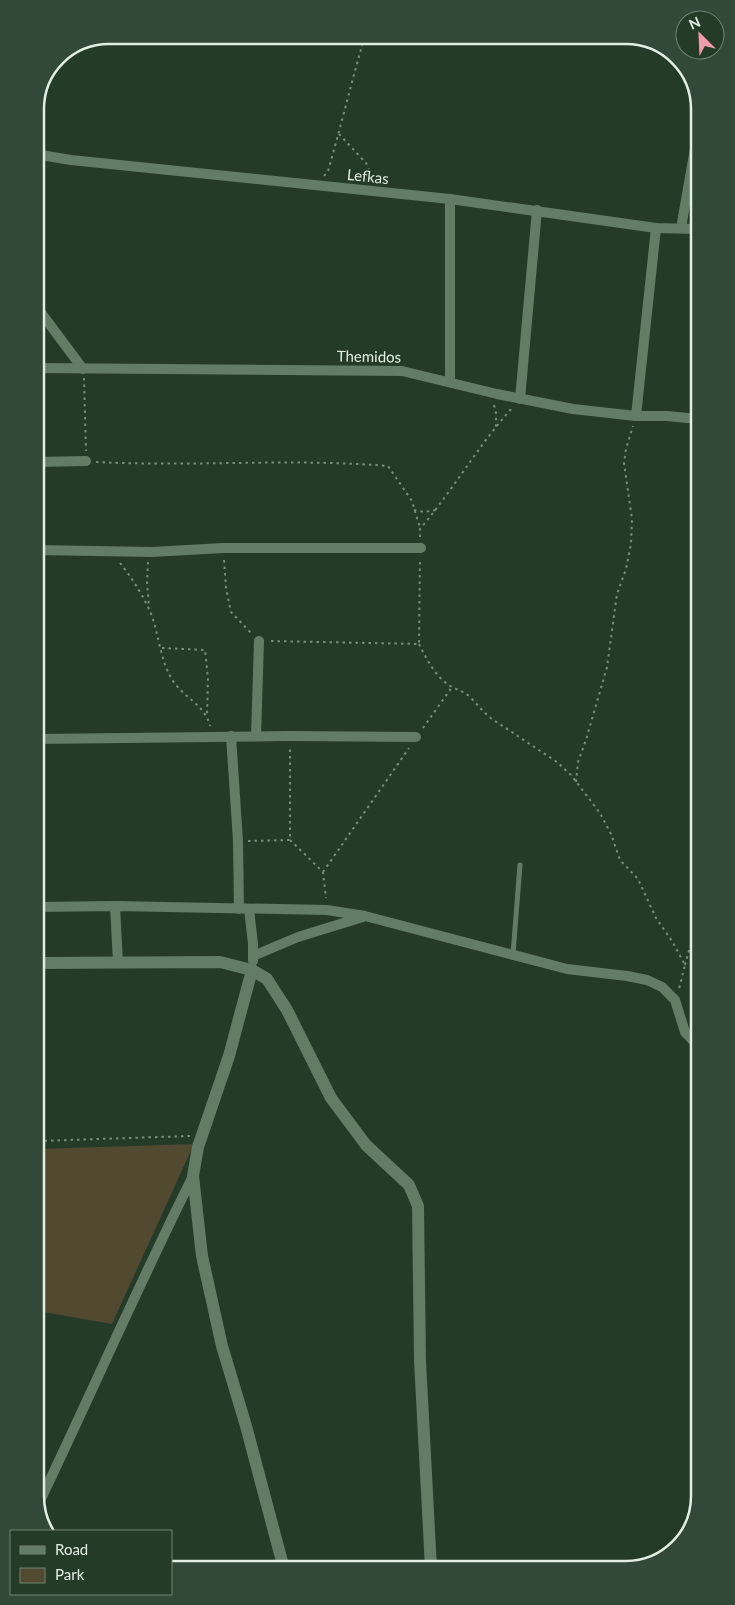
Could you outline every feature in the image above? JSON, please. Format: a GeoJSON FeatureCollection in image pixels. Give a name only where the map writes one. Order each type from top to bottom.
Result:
{"type":"FeatureCollection","features":[{"type":"Feature","properties":{"kind":"street","name":"Lefkas"},"geometry":{"type":"LineString","coordinates":[[44,156],[71,160],[450,199],[656,228],[691,229]]}},
{"type":"Feature","properties":{"kind":"street"},"geometry":{"type":"LineString","coordinates":[[681,228],[691,172]]}},
{"type":"Feature","properties":{"kind":"street"},"geometry":{"type":"LineString","coordinates":[[450,199],[450,382]]}},
{"type":"Feature","properties":{"kind":"street"},"geometry":{"type":"LineString","coordinates":[[520,399],[537,210]]}},
{"type":"Feature","properties":{"kind":"street"},"geometry":{"type":"LineString","coordinates":[[636,416],[656,228]]}},
{"type":"Feature","properties":{"kind":"street"},"geometry":{"type":"LineString","coordinates":[[44,316],[84,369]]}},
{"type":"Feature","properties":{"kind":"street","name":"Themidos"},"geometry":{"type":"LineString","coordinates":[[44,368],[402,371],[520,399],[573,409],[636,416],[691,418]]}},
{"type":"Feature","properties":{"kind":"street"},"geometry":{"type":"LineString","coordinates":[[44,462],[86,461]]}},
{"type":"Feature","properties":{"kind":"street"},"geometry":{"type":"LineString","coordinates":[[44,550],[152,552],[223,548],[421,548]]}},
{"type":"Feature","properties":{"kind":"street"},"geometry":{"type":"LineString","coordinates":[[256,736],[259,642]]}},
{"type":"Feature","properties":{"kind":"street"},"geometry":{"type":"LineString","coordinates":[[44,1493],[112,1350],[145,1273],[193,1176],[198,1148],[228,1056],[252,970],[253,956],[244,909],[231,736]]}},
{"type":"Feature","properties":{"kind":"street"},"geometry":{"type":"LineString","coordinates":[[44,739],[231,736],[416,737]]}},
{"type":"Feature","properties":{"kind":"street"},"geometry":{"type":"LineString","coordinates":[[114,906],[118,963]]}},
{"type":"Feature","properties":{"kind":"street"},"geometry":{"type":"LineString","coordinates":[[44,907],[114,906],[327,910],[365,916],[567,969],[646,980],[662,987],[675,1000],[685,1032],[691,1038]]}},
{"type":"Feature","properties":{"kind":"street"},"geometry":{"type":"LineString","coordinates":[[253,956],[298,938],[365,916]]}},
{"type":"Feature","properties":{"kind":"street"},"geometry":{"type":"LineString","coordinates":[[44,963],[220,962],[252,970],[267,979],[288,1010],[331,1098],[366,1145],[409,1185],[418,1206],[420,1361],[431,1561]]}},
{"type":"Feature","properties":{"kind":"street"},"geometry":{"type":"LineString","coordinates":[[193,1176],[202,1256],[222,1346],[246,1426],[282,1561]]}},
{"type":"Feature","properties":{"kind":"lane"},"geometry":{"type":"LineString","coordinates":[[513,954],[520,865]]}},
{"type":"Feature","properties":{"kind":"path"},"geometry":{"type":"LineString","coordinates":[[316,185],[328,171],[362,44]]}},
{"type":"Feature","properties":{"kind":"path"},"geometry":{"type":"LineString","coordinates":[[339,134],[366,163],[378,192]]}},
{"type":"Feature","properties":{"kind":"path"},"geometry":{"type":"LineString","coordinates":[[84,369],[86,461],[149,465],[267,462],[388,466],[412,501],[420,529],[419,644],[434,671],[452,687],[460,689],[469,696],[492,719],[557,762],[576,782],[600,813],[611,834],[620,860],[638,879],[656,918],[672,941],[685,965]]}},
{"type":"Feature","properties":{"kind":"path"},"geometry":{"type":"LineString","coordinates":[[483,390],[493,402],[496,413],[496,428]]}},
{"type":"Feature","properties":{"kind":"path"},"geometry":{"type":"LineString","coordinates":[[420,529],[520,399]]}},
{"type":"Feature","properties":{"kind":"path"},"geometry":{"type":"LineString","coordinates":[[576,782],[578,762],[607,667],[617,594],[626,569],[631,544],[632,519],[624,464],[626,449],[636,416]]}},
{"type":"Feature","properties":{"kind":"path"},"geometry":{"type":"LineString","coordinates":[[414,510],[424,512],[436,510]]}},
{"type":"Feature","properties":{"kind":"path"},"geometry":{"type":"LineString","coordinates":[[223,548],[226,588],[231,612],[259,642],[285,640],[419,644]]}},
{"type":"Feature","properties":{"kind":"path"},"geometry":{"type":"LineString","coordinates":[[110,551],[131,578],[149,609]]}},
{"type":"Feature","properties":{"kind":"path"},"geometry":{"type":"LineString","coordinates":[[152,552],[148,562],[149,609],[167,672],[176,686],[196,703],[207,716]]}},
{"type":"Feature","properties":{"kind":"path"},"geometry":{"type":"LineString","coordinates":[[161,648],[205,650],[208,678],[207,716],[213,737]]}},
{"type":"Feature","properties":{"kind":"path"},"geometry":{"type":"LineString","coordinates":[[323,872],[452,687]]}},
{"type":"Feature","properties":{"kind":"path"},"geometry":{"type":"LineString","coordinates":[[290,736],[290,840]]}},
{"type":"Feature","properties":{"kind":"path"},"geometry":{"type":"LineString","coordinates":[[238,841],[290,840],[323,872],[327,910]]}},
{"type":"Feature","properties":{"kind":"path"},"geometry":{"type":"LineString","coordinates":[[675,1000],[691,945]]}},
{"type":"Feature","properties":{"kind":"path"},"geometry":{"type":"LineString","coordinates":[[44,1141],[202,1136]]}},
{"type":"Feature","properties":{"kind":"green space"},"geometry":{"type":"Polygon","coordinates":[[[194,1144],[112,1324],[44,1312],[44,1149],[194,1144]]]}}]}
